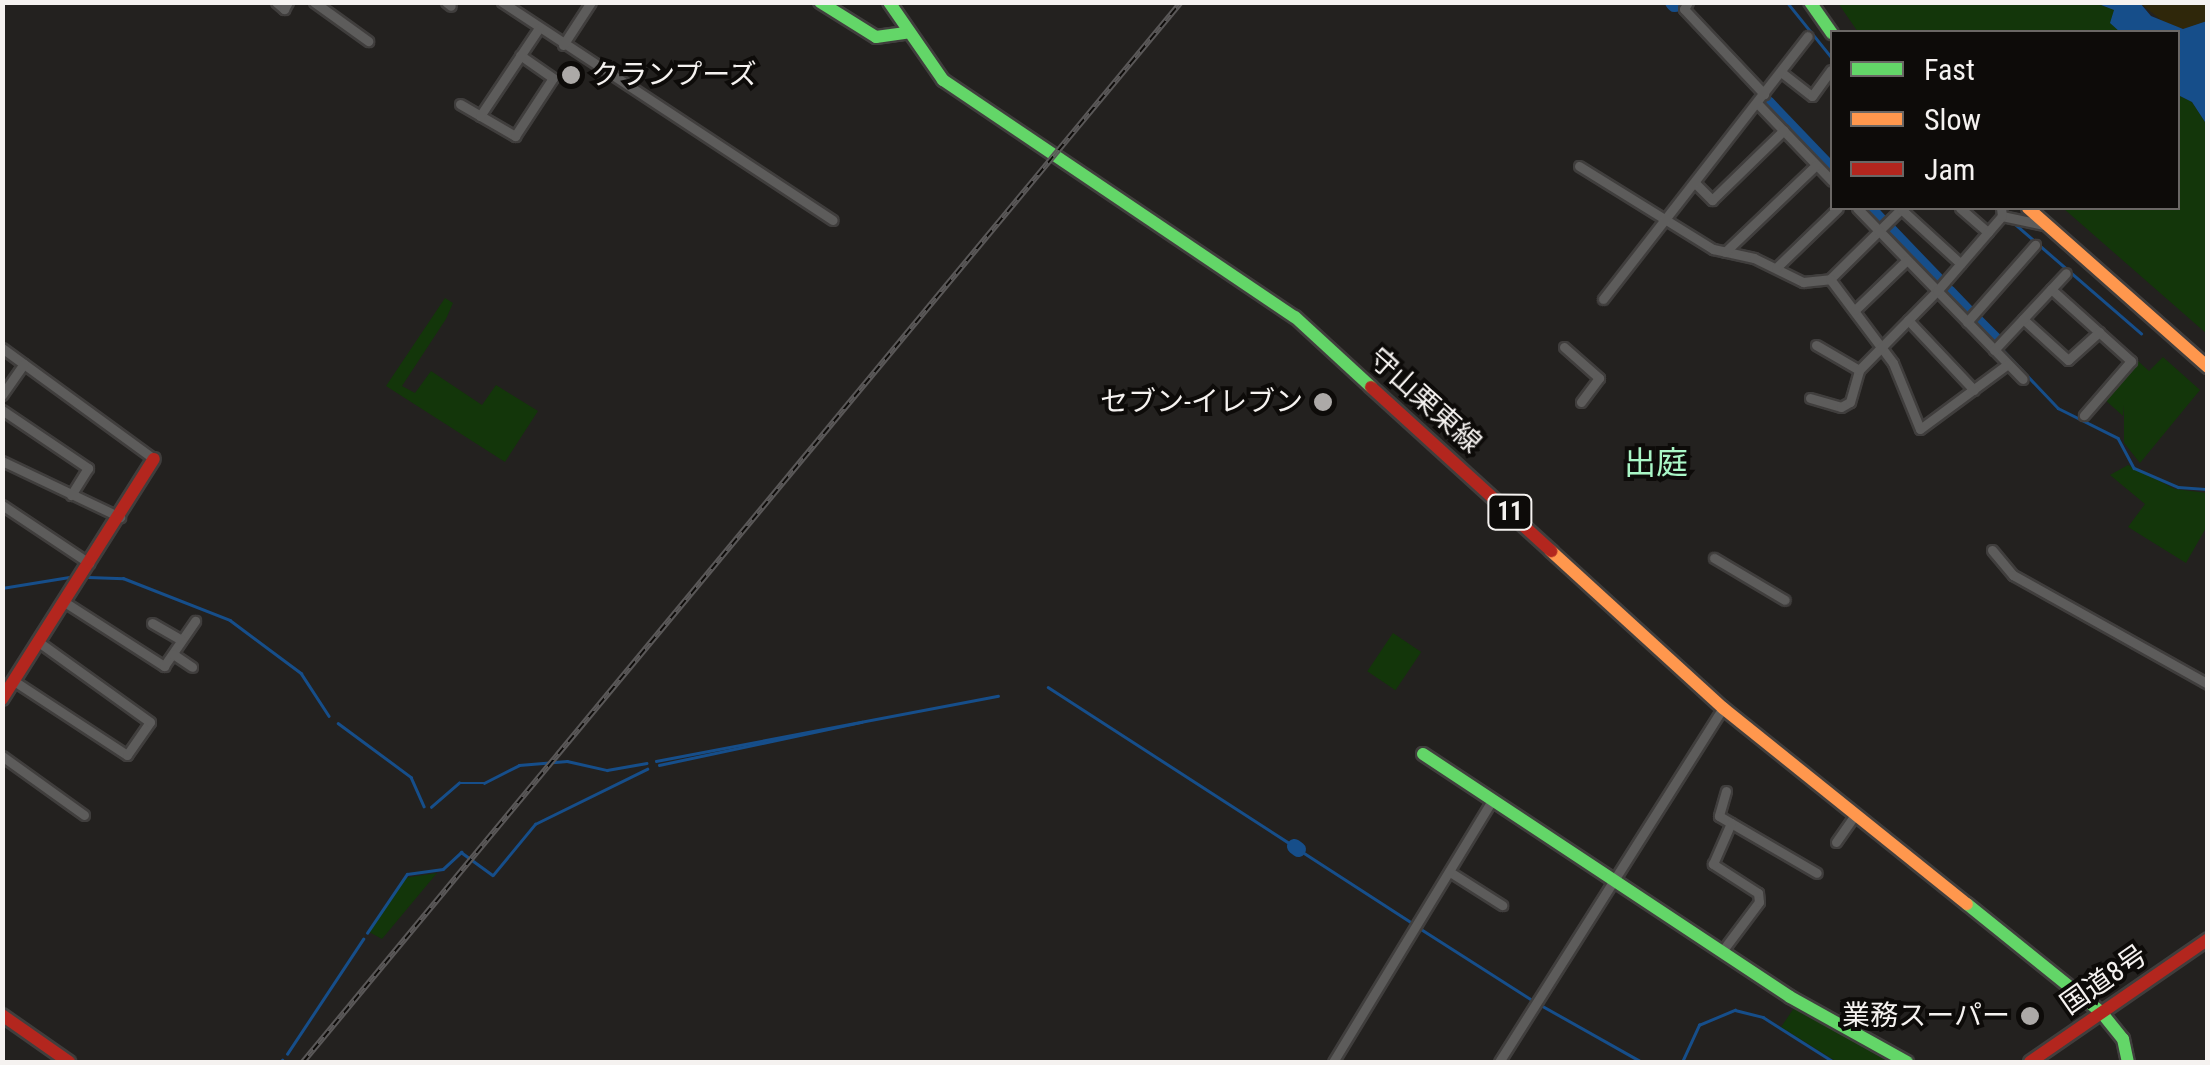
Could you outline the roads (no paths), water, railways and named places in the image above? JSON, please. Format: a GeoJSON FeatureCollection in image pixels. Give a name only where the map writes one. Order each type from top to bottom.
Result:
{"type":"FeatureCollection","features":[{"type":"Feature","properties":{"kind":"main road"},"geometry":{"type":"LineString","coordinates":[[820,2],[876,37],[906,34]]}},
{"type":"Feature","properties":{"kind":"main road","name":"守山栗東線"},"geometry":{"type":"LineString","coordinates":[[889,2],[906,34],[943,80],[1296,318],[1723,708],[2101,1012]]}},
{"type":"Feature","properties":{"kind":"main road"},"geometry":{"type":"LineString","coordinates":[[1810,2],[1830,30]]}},
{"type":"Feature","properties":{"kind":"main road"},"geometry":{"type":"LineString","coordinates":[[2030,210],[2208,367]]}},
{"type":"Feature","properties":{"kind":"main road"},"geometry":{"type":"LineString","coordinates":[[3,696],[92,565],[154,460]]}},
{"type":"Feature","properties":{"kind":"main road"},"geometry":{"type":"LineString","coordinates":[[1424,754],[1722,950],[1907,1062]]}},
{"type":"Feature","properties":{"kind":"main road","name":"国道8号"},"geometry":{"type":"LineString","coordinates":[[2030,1062],[2208,939]]}},
{"type":"Feature","properties":{"kind":"main road"},"geometry":{"type":"LineString","coordinates":[[2101,1012],[2123,1039],[2128,1062]]}},
{"type":"Feature","properties":{"kind":"main road"},"geometry":{"type":"LineString","coordinates":[[2,1015],[69,1062]]}},
{"type":"Feature","properties":{"kind":"street"},"geometry":{"type":"LineString","coordinates":[[276,2],[284,8],[288,2]]}},
{"type":"Feature","properties":{"kind":"street"},"geometry":{"type":"LineString","coordinates":[[314,2],[368,41]]}},
{"type":"Feature","properties":{"kind":"street"},"geometry":{"type":"LineString","coordinates":[[502,2],[833,220]]}},
{"type":"Feature","properties":{"kind":"street"},"geometry":{"type":"LineString","coordinates":[[562,45],[591,2]]}},
{"type":"Feature","properties":{"kind":"street"},"geometry":{"type":"LineString","coordinates":[[1688,2],[1684,9],[1764,94]]}},
{"type":"Feature","properties":{"kind":"street"},"geometry":{"type":"LineString","coordinates":[[480,116],[539,28]]}},
{"type":"Feature","properties":{"kind":"street"},"geometry":{"type":"LineString","coordinates":[[1604,300],[1808,36]]}},
{"type":"Feature","properties":{"kind":"street"},"geometry":{"type":"LineString","coordinates":[[460,104],[515,136],[552,78],[520,55]]}},
{"type":"Feature","properties":{"kind":"street"},"geometry":{"type":"LineString","coordinates":[[1780,72],[1812,96],[1830,73]]}},
{"type":"Feature","properties":{"kind":"street"},"geometry":{"type":"LineString","coordinates":[[1756,103],[1830,180]]}},
{"type":"Feature","properties":{"kind":"street"},"geometry":{"type":"LineString","coordinates":[[1696,184],[1712,200],[1784,130]]}},
{"type":"Feature","properties":{"kind":"street"},"geometry":{"type":"LineString","coordinates":[[1724,252],[1816,164]]}},
{"type":"Feature","properties":{"kind":"street"},"geometry":{"type":"LineString","coordinates":[[1579,166],[1724,252],[1776,268],[1790,280],[1830,279],[1900,210]]}},
{"type":"Feature","properties":{"kind":"street"},"geometry":{"type":"LineString","coordinates":[[1776,268],[1836,210]]}},
{"type":"Feature","properties":{"kind":"street"},"geometry":{"type":"LineString","coordinates":[[1860,210],[2023,379]]}},
{"type":"Feature","properties":{"kind":"street"},"geometry":{"type":"LineString","coordinates":[[1904,210],[1960,264]]}},
{"type":"Feature","properties":{"kind":"street"},"geometry":{"type":"LineString","coordinates":[[1962,210],[1988,232]]}},
{"type":"Feature","properties":{"kind":"street"},"geometry":{"type":"LineString","coordinates":[[1810,398],[1841,407],[1850,402],[1859,370],[1937,291],[2001,212],[2049,226]]}},
{"type":"Feature","properties":{"kind":"street"},"geometry":{"type":"LineString","coordinates":[[1967,322],[2035,245]]}},
{"type":"Feature","properties":{"kind":"street"},"geometry":{"type":"LineString","coordinates":[[1855,310],[1908,260]]}},
{"type":"Feature","properties":{"kind":"street"},"geometry":{"type":"LineString","coordinates":[[1994,350],[2066,273]]}},
{"type":"Feature","properties":{"kind":"street"},"geometry":{"type":"LineString","coordinates":[[1830,279],[1882,344],[1920,429],[2008,364]]}},
{"type":"Feature","properties":{"kind":"street"},"geometry":{"type":"LineString","coordinates":[[2051,289],[2130,366],[2084,415]]}},
{"type":"Feature","properties":{"kind":"street"},"geometry":{"type":"LineString","coordinates":[[2023,319],[2068,360],[2099,332]]}},
{"type":"Feature","properties":{"kind":"street"},"geometry":{"type":"LineString","coordinates":[[1908,320],[1974,390]]}},
{"type":"Feature","properties":{"kind":"street"},"geometry":{"type":"LineString","coordinates":[[1816,345],[1859,370]]}},
{"type":"Feature","properties":{"kind":"street"},"geometry":{"type":"LineString","coordinates":[[2,348],[154,460]]}},
{"type":"Feature","properties":{"kind":"street"},"geometry":{"type":"LineString","coordinates":[[1564,348],[1599,378],[1581,402]]}},
{"type":"Feature","properties":{"kind":"street"},"geometry":{"type":"LineString","coordinates":[[2,396],[24,364]]}},
{"type":"Feature","properties":{"kind":"street"},"geometry":{"type":"LineString","coordinates":[[2,410],[88,468],[71,495]]}},
{"type":"Feature","properties":{"kind":"street"},"geometry":{"type":"LineString","coordinates":[[2,460],[120,517]]}},
{"type":"Feature","properties":{"kind":"street"},"geometry":{"type":"LineString","coordinates":[[2,505],[92,565]]}},
{"type":"Feature","properties":{"kind":"street"},"geometry":{"type":"LineString","coordinates":[[1992,550],[2013,576],[2208,684]]}},
{"type":"Feature","properties":{"kind":"street"},"geometry":{"type":"LineString","coordinates":[[1714,558],[1785,600]]}},
{"type":"Feature","properties":{"kind":"street"},"geometry":{"type":"LineString","coordinates":[[66,604],[164,666],[195,620]]}},
{"type":"Feature","properties":{"kind":"street"},"geometry":{"type":"LineString","coordinates":[[152,623],[182,640]]}},
{"type":"Feature","properties":{"kind":"street"},"geometry":{"type":"LineString","coordinates":[[14,682],[127,755],[150,722],[40,643]]}},
{"type":"Feature","properties":{"kind":"street"},"geometry":{"type":"LineString","coordinates":[[173,654],[192,667]]}},
{"type":"Feature","properties":{"kind":"street"},"geometry":{"type":"LineString","coordinates":[[1499,1062],[1723,708]]}},
{"type":"Feature","properties":{"kind":"street"},"geometry":{"type":"LineString","coordinates":[[2,756],[84,816]]}},
{"type":"Feature","properties":{"kind":"street"},"geometry":{"type":"LineString","coordinates":[[1726,791],[1717,805],[1719,816],[1817,873]]}},
{"type":"Feature","properties":{"kind":"street"},"geometry":{"type":"LineString","coordinates":[[1333,1062],[1492,800]]}},
{"type":"Feature","properties":{"kind":"street"},"geometry":{"type":"LineString","coordinates":[[1836,842],[1855,815]]}},
{"type":"Feature","properties":{"kind":"street"},"geometry":{"type":"LineString","coordinates":[[1722,950],[1759,902],[1758,892],[1713,864],[1731,823]]}},
{"type":"Feature","properties":{"kind":"street"},"geometry":{"type":"LineString","coordinates":[[1450,872],[1502,905]]}},
{"type":"Feature","properties":{"kind":"water"},"geometry":{"type":"Polygon","coordinates":[[[2096,3],[2140,3],[2151,16],[2183,29],[2207,21],[2207,125],[2192,102],[2180,96],[2180,30],[2118,30],[2110,23],[2114,10],[2096,3]]]}},
{"type":"Feature","properties":{"kind":"waterway"},"geometry":{"type":"LineString","coordinates":[[1787,2],[1830,56]]}},
{"type":"Feature","properties":{"kind":"waterway"},"geometry":{"type":"LineString","coordinates":[[1767,103],[1830,169]]}},
{"type":"Feature","properties":{"kind":"waterway"},"geometry":{"type":"LineString","coordinates":[[1870,210],[1882,223]]}},
{"type":"Feature","properties":{"kind":"waterway"},"geometry":{"type":"LineString","coordinates":[[2015,224],[2141,333]]}},
{"type":"Feature","properties":{"kind":"waterway"},"geometry":{"type":"LineString","coordinates":[[1888,229],[1936,279]]}},
{"type":"Feature","properties":{"kind":"waterway"},"geometry":{"type":"LineString","coordinates":[[1948,292],[1968,313]]}},
{"type":"Feature","properties":{"kind":"waterway"},"geometry":{"type":"LineString","coordinates":[[1975,320],[1996,341]]}},
{"type":"Feature","properties":{"kind":"waterway"},"geometry":{"type":"LineString","coordinates":[[2003,350],[2058,408],[2118,438],[2134,468],[2178,487],[2208,489]]}},
{"type":"Feature","properties":{"kind":"waterway"},"geometry":{"type":"LineString","coordinates":[[2,588],[75,576]]}},
{"type":"Feature","properties":{"kind":"waterway"},"geometry":{"type":"LineString","coordinates":[[88,577],[123,578],[230,620],[301,673],[329,716]]}},
{"type":"Feature","properties":{"kind":"waterway"},"geometry":{"type":"LineString","coordinates":[[1048,687],[1294,846]]}},
{"type":"Feature","properties":{"kind":"waterway"},"geometry":{"type":"LineString","coordinates":[[656,761],[998,696]]}},
{"type":"Feature","properties":{"kind":"waterway"},"geometry":{"type":"LineString","coordinates":[[659,765],[861,722]]}},
{"type":"Feature","properties":{"kind":"waterway"},"geometry":{"type":"LineString","coordinates":[[338,723],[411,777],[424,806]]}},
{"type":"Feature","properties":{"kind":"waterway"},"geometry":{"type":"LineString","coordinates":[[431,807],[459,783],[484,783],[519,765],[567,761],[607,770],[646,763]]}},
{"type":"Feature","properties":{"kind":"waterway"},"geometry":{"type":"LineString","coordinates":[[367,933],[407,874],[443,869],[461,852],[493,875],[535,824],[647,769]]}},
{"type":"Feature","properties":{"kind":"waterway"},"geometry":{"type":"LineString","coordinates":[[1294,846],[1298,849]]}},
{"type":"Feature","properties":{"kind":"waterway"},"geometry":{"type":"LineString","coordinates":[[1298,849],[1414,924]]}},
{"type":"Feature","properties":{"kind":"waterway"},"geometry":{"type":"LineString","coordinates":[[1421,929],[1532,1000]]}},
{"type":"Feature","properties":{"kind":"waterway"},"geometry":{"type":"LineString","coordinates":[[287,1054],[363,939]]}},
{"type":"Feature","properties":{"kind":"waterway"},"geometry":{"type":"LineString","coordinates":[[1539,1004],[1642,1062]]}},
{"type":"Feature","properties":{"kind":"waterway"},"geometry":{"type":"LineString","coordinates":[[1682,1062],[1699,1025],[1735,1010],[1763,1017],[1834,1062]]}},
{"type":"Feature","properties":{"kind":"railway"},"geometry":{"type":"LineString","coordinates":[[303,1062],[1181,2]]}},
{"type":"Feature","properties":{"kind":"place","name":"クランプーズ"},"geometry":{"type":"Point","coordinates":[571,75]}},
{"type":"Feature","properties":{"kind":"place","name":"セブン-イレブン"},"geometry":{"type":"Point","coordinates":[1323,402]}},
{"type":"Feature","properties":{"kind":"place","name":"業務スーパー"},"geometry":{"type":"Point","coordinates":[2030,1016]}},
{"type":"Feature","properties":{"kind":"district","name":"出庭"},"geometry":{"type":"Point","coordinates":[1656,463]}}]}
